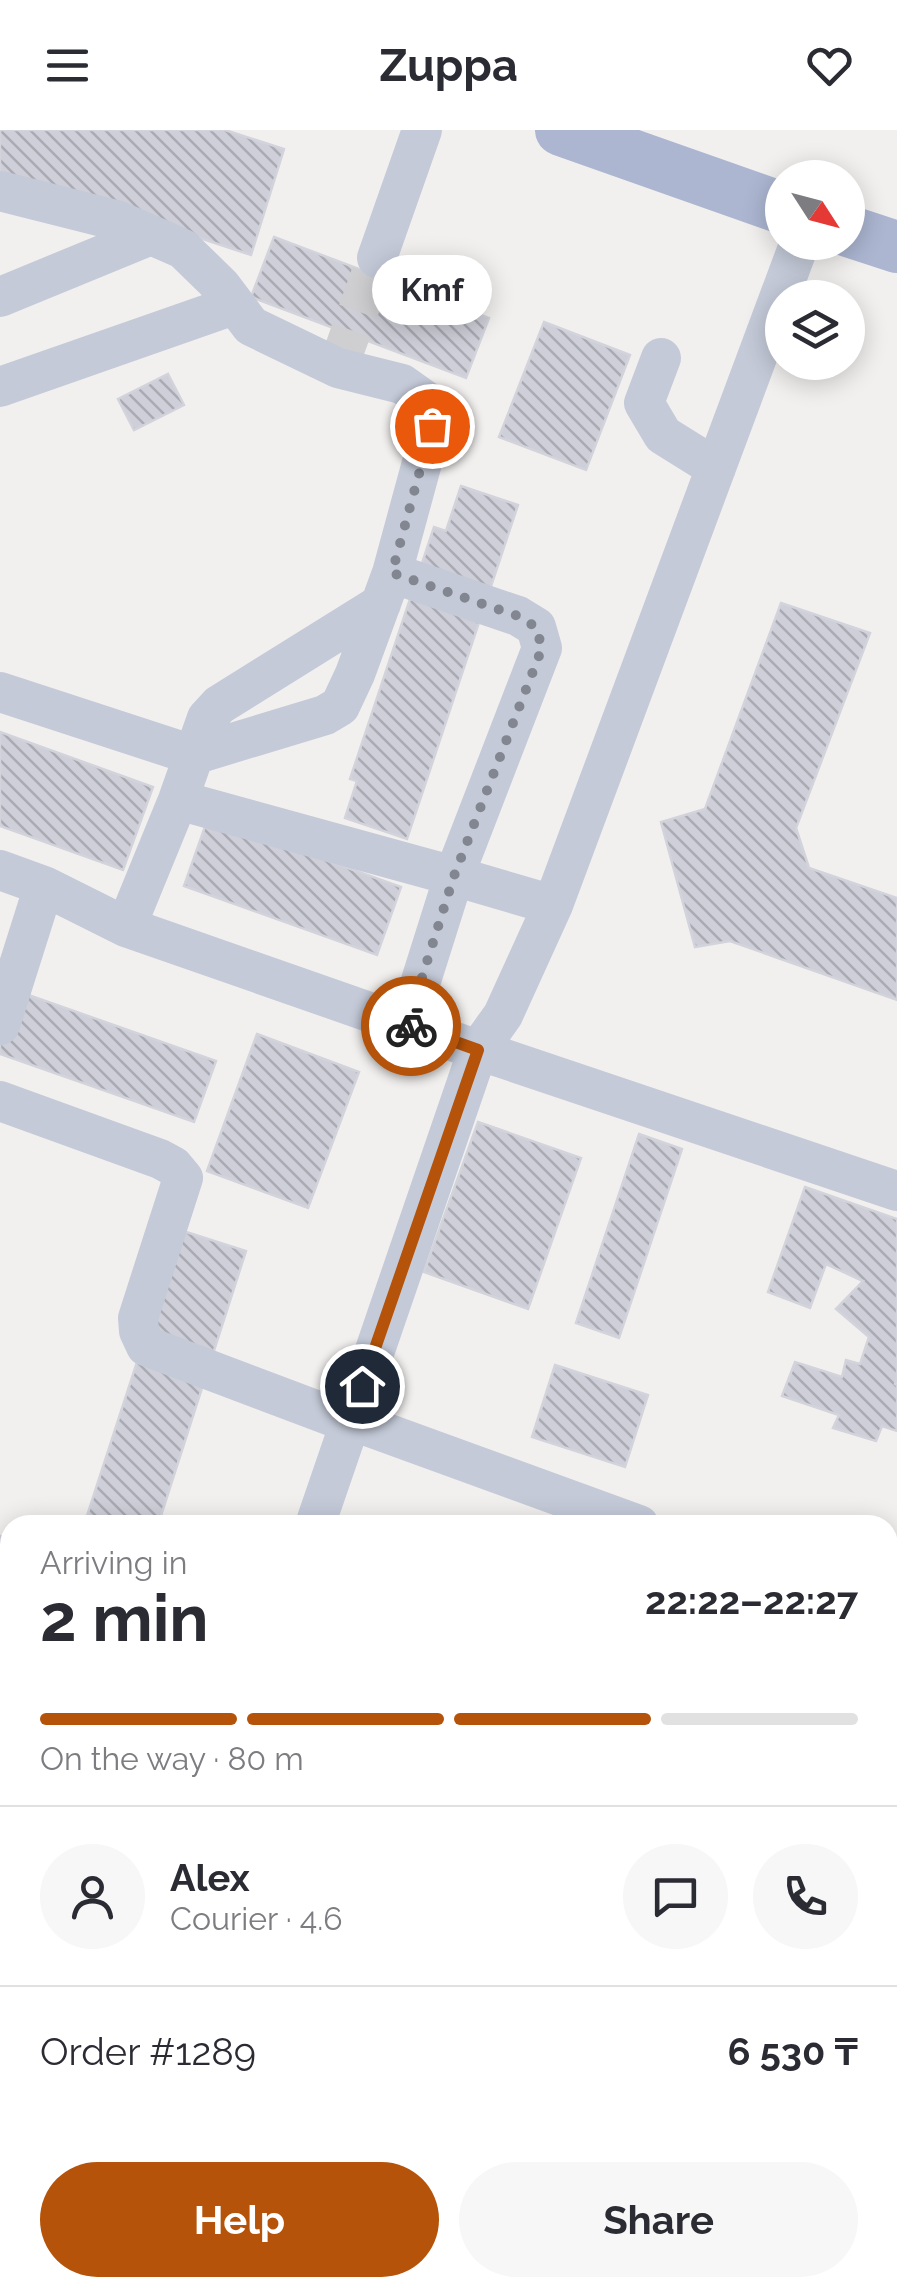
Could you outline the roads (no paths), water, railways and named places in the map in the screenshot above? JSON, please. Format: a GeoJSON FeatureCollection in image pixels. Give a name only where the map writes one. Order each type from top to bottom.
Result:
{"type":"FeatureCollection","features":[{"type":"Feature","properties":{"kind":"main road"},"geometry":{"type":"LineString","coordinates":[[561,130],[765,202]]}},
{"type":"Feature","properties":{"kind":"main road"},"geometry":{"type":"LineString","coordinates":[[865,237],[897,248]]}},
{"type":"Feature","properties":{"kind":"lane"},"geometry":{"type":"LineString","coordinates":[[377,258],[422,130]]}},
{"type":"Feature","properties":{"kind":"lane"},"geometry":{"type":"LineString","coordinates":[[0,191],[119,221],[182,249],[221,286],[251,326],[338,368],[402,384],[426,400],[432,426],[386,588],[340,706],[325,715],[193,755],[0,692]]}},
{"type":"Feature","properties":{"kind":"lane"},"geometry":{"type":"LineString","coordinates":[[0,297],[151,235]]}},
{"type":"Feature","properties":{"kind":"lane"},"geometry":{"type":"LineString","coordinates":[[318,1515],[478,1050],[503,1015],[553,905],[793,260]]}},
{"type":"Feature","properties":{"kind":"lane"},"geometry":{"type":"LineString","coordinates":[[0,388],[234,305]]}},
{"type":"Feature","properties":{"kind":"lane"},"geometry":{"type":"LineString","coordinates":[[661,358],[644,403],[663,435],[716,468]]}},
{"type":"Feature","properties":{"kind":"lane"},"geometry":{"type":"LineString","coordinates":[[126,927],[207,718],[219,705],[386,588],[518,616],[536,627],[542,648],[454,876],[407,1025]]}},
{"type":"Feature","properties":{"kind":"lane"},"geometry":{"type":"LineString","coordinates":[[178,800],[553,905]]}},
{"type":"Feature","properties":{"kind":"lane"},"geometry":{"type":"LineString","coordinates":[[0,870],[44,886],[126,927],[897,1191]]}},
{"type":"Feature","properties":{"kind":"lane"},"geometry":{"type":"LineString","coordinates":[[0,1026],[44,886]]}},
{"type":"Feature","properties":{"kind":"lane"},"geometry":{"type":"LineString","coordinates":[[0,1101],[160,1159],[173,1166],[182,1178],[138,1318],[146,1346],[612,1515]]}},
{"type":"Feature","properties":{"kind":"tunnel"},"geometry":{"type":"LineString","coordinates":[[338,368],[377,258]]}},
{"type":"Feature","properties":{"kind":"place","name":"Kmf"},"geometry":{"type":"Point","coordinates":[432,426]}}]}
